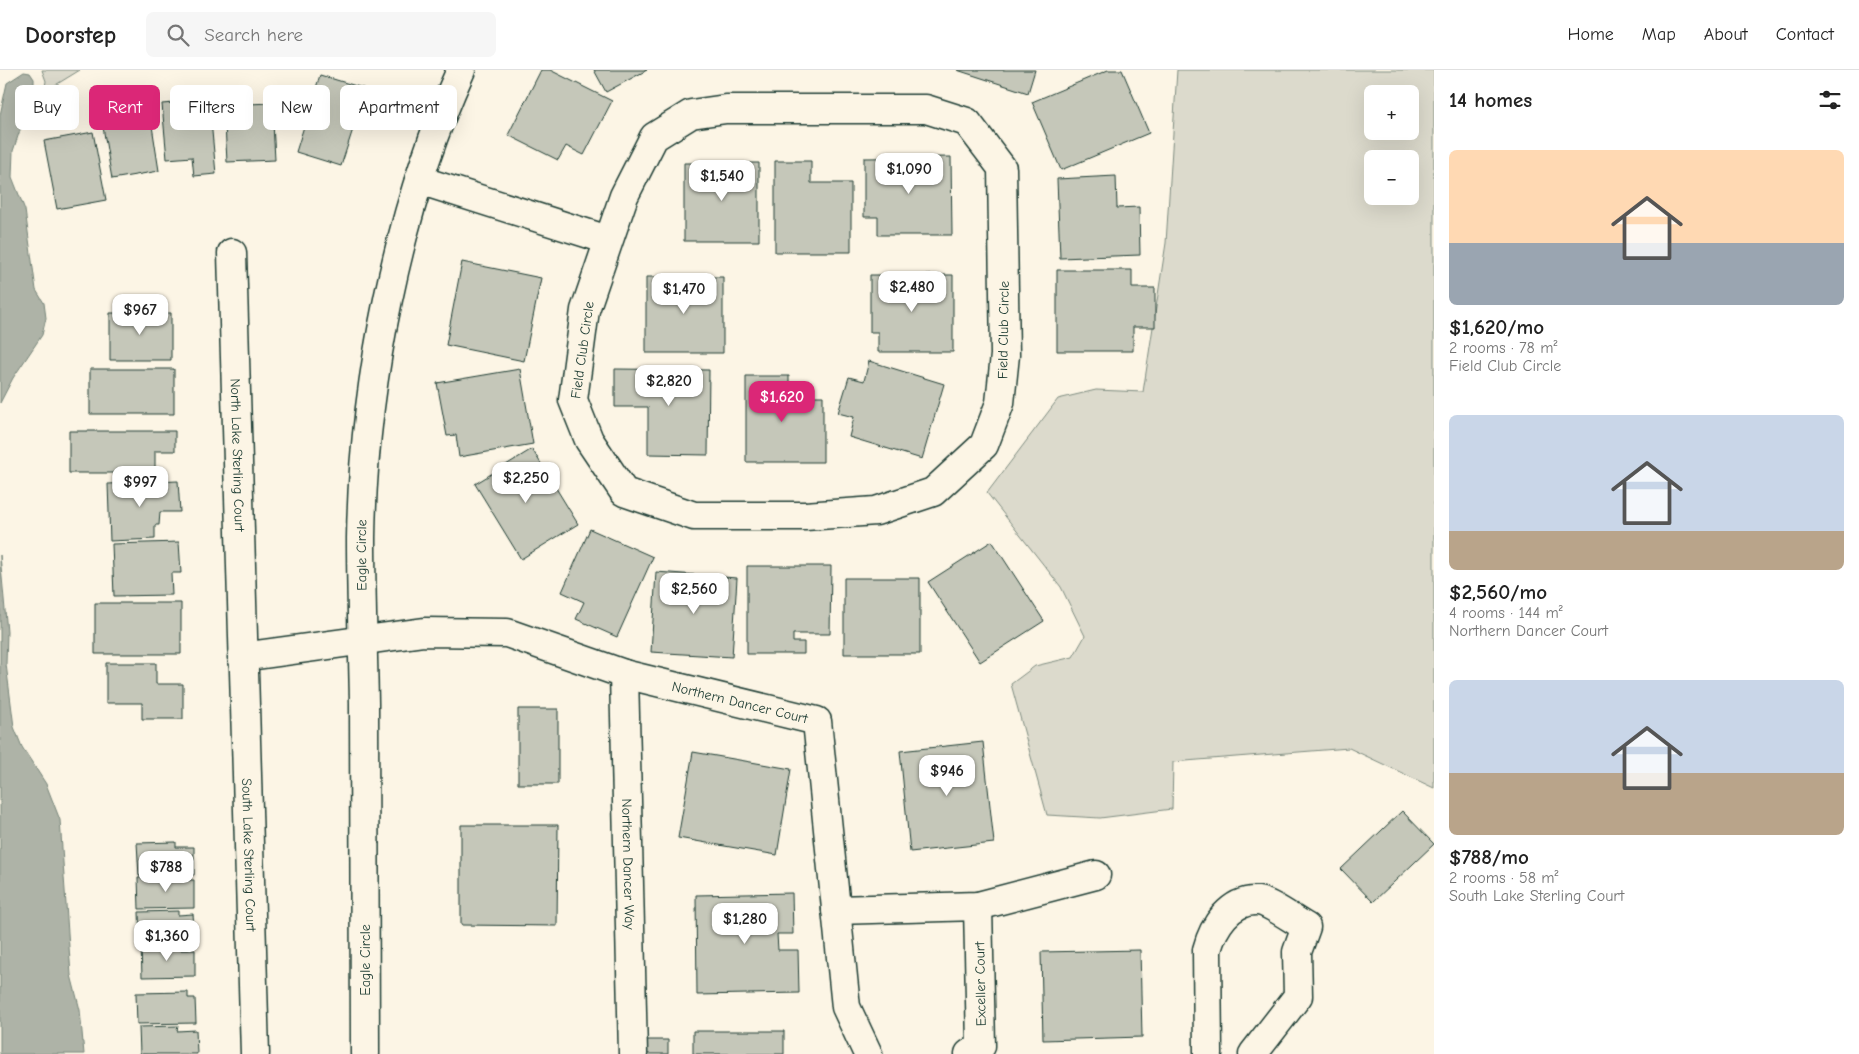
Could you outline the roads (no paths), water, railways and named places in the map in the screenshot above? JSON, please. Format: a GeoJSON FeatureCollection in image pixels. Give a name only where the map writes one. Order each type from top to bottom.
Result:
{"type":"FeatureCollection","features":[{"type":"Feature","properties":{"kind":"street","name":"Eagle Circle"},"geometry":{"type":"LineString","coordinates":[[365,1054],[361,537],[366,451],[374,383],[390,291],[419,180],[461,70]]}},
{"type":"Feature","properties":{"kind":"street","name":"Field Club Circle"},"geometry":{"type":"LineString","coordinates":[[726,109],[926,109],[967,122],[1002,168],[1005,355],[1000,403],[984,445],[933,492],[876,511],[805,516],[694,516],[624,492],[589,440],[573,400],[585,310],[608,240],[624,196],[654,137],[691,114],[726,109]]}},
{"type":"Feature","properties":{"kind":"street"},"geometry":{"type":"LineString","coordinates":[[419,180],[608,240]]}},
{"type":"Feature","properties":{"kind":"street","name":"North Lake Sterling Court"},"geometry":{"type":"LineString","coordinates":[[232,253],[242,657]]}},
{"type":"Feature","properties":{"kind":"street","name":"Northern Dancer Court"},"geometry":{"type":"LineString","coordinates":[[242,657],[424,632],[507,633],[624,674],[817,721],[846,1007],[868,1054]]}},
{"type":"Feature","properties":{"kind":"street","name":"South Lake Sterling Court"},"geometry":{"type":"LineString","coordinates":[[242,657],[255,1054]]}},
{"type":"Feature","properties":{"kind":"street","name":"Northern Dancer Way"},"geometry":{"type":"LineString","coordinates":[[624,674],[633,1054]]}},
{"type":"Feature","properties":{"kind":"street"},"geometry":{"type":"LineString","coordinates":[[836,910],[978,906],[1096,875]]}},
{"type":"Feature","properties":{"kind":"street"},"geometry":{"type":"LineString","coordinates":[[1208,1054],[1207,950],[1211,934],[1228,912],[1241,903],[1260,901],[1306,927],[1297,952],[1298,996],[1253,1054]]}},
{"type":"Feature","properties":{"kind":"street","name":"Exceller Court"},"geometry":{"type":"LineString","coordinates":[[969,1054],[981,1046],[978,906]]}}]}
